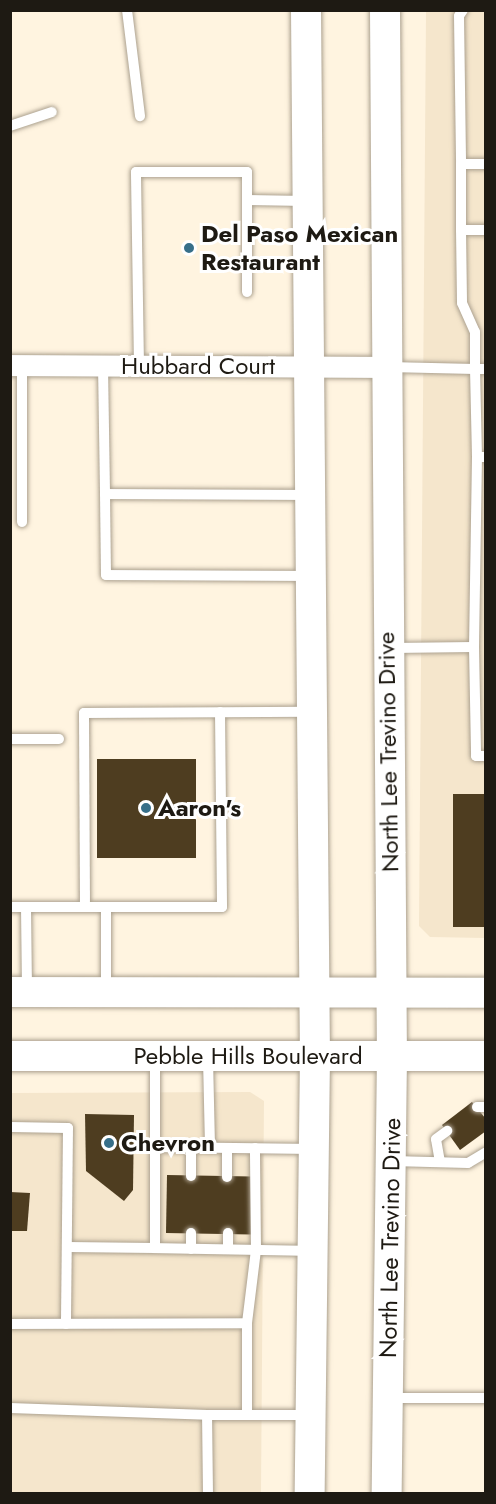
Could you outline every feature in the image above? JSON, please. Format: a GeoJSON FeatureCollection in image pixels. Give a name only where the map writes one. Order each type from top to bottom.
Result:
{"type":"FeatureCollection","features":[{"type":"Feature","properties":{"kind":"main road"},"geometry":{"type":"LineString","coordinates":[[306,10],[315,1055],[310,1494]]}},
{"type":"Feature","properties":{"kind":"main road","name":"North Lee Trevino Drive"},"geometry":{"type":"LineString","coordinates":[[385,10],[385,367],[392,1055],[387,1494]]}},
{"type":"Feature","properties":{"kind":"main road"},"geometry":{"type":"LineString","coordinates":[[19,992],[486,993]]}},
{"type":"Feature","properties":{"kind":"main road","name":"Pebble Hills Boulevard"},"geometry":{"type":"LineString","coordinates":[[10,1056],[486,1056]]}},
{"type":"Feature","properties":{"kind":"street","name":"Hubbard Court"},"geometry":{"type":"LineString","coordinates":[[16,365],[385,367]]}},
{"type":"Feature","properties":{"kind":"lane"},"geometry":{"type":"LineString","coordinates":[[127,10],[140,116]]}},
{"type":"Feature","properties":{"kind":"lane"},"geometry":{"type":"LineString","coordinates":[[463,10],[459,16],[462,303],[475,332],[481,369],[481,457],[474,647],[476,756],[486,756]]}},
{"type":"Feature","properties":{"kind":"lane"},"geometry":{"type":"LineString","coordinates":[[10,126],[52,112]]}},
{"type":"Feature","properties":{"kind":"lane"},"geometry":{"type":"LineString","coordinates":[[461,164],[486,164]]}},
{"type":"Feature","properties":{"kind":"lane"},"geometry":{"type":"LineString","coordinates":[[139,366],[136,172],[248,172],[247,292]]}},
{"type":"Feature","properties":{"kind":"lane"},"geometry":{"type":"LineString","coordinates":[[247,200],[307,201]]}},
{"type":"Feature","properties":{"kind":"lane"},"geometry":{"type":"LineString","coordinates":[[461,230],[486,230]]}},
{"type":"Feature","properties":{"kind":"lane"},"geometry":{"type":"LineString","coordinates":[[16,365],[22,425],[22,522]]}},
{"type":"Feature","properties":{"kind":"lane"},"geometry":{"type":"LineString","coordinates":[[103,365],[106,575],[310,576]]}},
{"type":"Feature","properties":{"kind":"lane"},"geometry":{"type":"LineString","coordinates":[[385,367],[481,369]]}},
{"type":"Feature","properties":{"kind":"lane"},"geometry":{"type":"LineString","coordinates":[[10,425],[22,425]]}},
{"type":"Feature","properties":{"kind":"lane"},"geometry":{"type":"LineString","coordinates":[[105,494],[309,495]]}},
{"type":"Feature","properties":{"kind":"lane"},"geometry":{"type":"LineString","coordinates":[[387,648],[474,647]]}},
{"type":"Feature","properties":{"kind":"lane"},"geometry":{"type":"LineString","coordinates":[[10,908],[222,907],[220,712]]}},
{"type":"Feature","properties":{"kind":"lane"},"geometry":{"type":"LineString","coordinates":[[85,907],[84,713],[311,712]]}},
{"type":"Feature","properties":{"kind":"lane"},"geometry":{"type":"LineString","coordinates":[[10,739],[59,739]]}},
{"type":"Feature","properties":{"kind":"lane"},"geometry":{"type":"LineString","coordinates":[[19,992],[26,907]]}},
{"type":"Feature","properties":{"kind":"lane"},"geometry":{"type":"LineString","coordinates":[[106,907],[106,993]]}},
{"type":"Feature","properties":{"kind":"lane"},"geometry":{"type":"LineString","coordinates":[[208,1055],[210,1148]]}},
{"type":"Feature","properties":{"kind":"lane"},"geometry":{"type":"LineString","coordinates":[[155,1056],[155,1248]]}},
{"type":"Feature","properties":{"kind":"lane"},"geometry":{"type":"LineString","coordinates":[[10,1127],[68,1128],[66,1324]]}},
{"type":"Feature","properties":{"kind":"lane"},"geometry":{"type":"LineString","coordinates":[[440,1162],[436,1139],[447,1131]]}},
{"type":"Feature","properties":{"kind":"lane"},"geometry":{"type":"LineString","coordinates":[[155,1147],[314,1149]]}},
{"type":"Feature","properties":{"kind":"lane"},"geometry":{"type":"LineString","coordinates":[[191,1148],[191,1176]]}},
{"type":"Feature","properties":{"kind":"lane"},"geometry":{"type":"LineString","coordinates":[[227,1148],[227,1177]]}},
{"type":"Feature","properties":{"kind":"lane"},"geometry":{"type":"LineString","coordinates":[[247,1414],[247,1323],[256,1250],[255,1148]]}},
{"type":"Feature","properties":{"kind":"lane"},"geometry":{"type":"LineString","coordinates":[[391,1161],[468,1163],[486,1152]]}},
{"type":"Feature","properties":{"kind":"lane"},"geometry":{"type":"LineString","coordinates":[[191,1233],[191,1249]]}},
{"type":"Feature","properties":{"kind":"lane"},"geometry":{"type":"LineString","coordinates":[[228,1233],[228,1249]]}},
{"type":"Feature","properties":{"kind":"lane"},"geometry":{"type":"LineString","coordinates":[[67,1247],[313,1251]]}},
{"type":"Feature","properties":{"kind":"lane"},"geometry":{"type":"LineString","coordinates":[[10,1324],[247,1323]]}},
{"type":"Feature","properties":{"kind":"lane"},"geometry":{"type":"LineString","coordinates":[[388,1398],[486,1398]]}},
{"type":"Feature","properties":{"kind":"lane"},"geometry":{"type":"LineString","coordinates":[[10,1408],[207,1415],[311,1414]]}},
{"type":"Feature","properties":{"kind":"lane"},"geometry":{"type":"LineString","coordinates":[[207,1415],[208,1494]]}},
{"type":"Feature","properties":{"kind":"shaded area"},"geometry":{"type":"Polygon","coordinates":[[[426,11],[485,11],[485,938],[430,937],[419,926],[426,11]]]}},
{"type":"Feature","properties":{"kind":"shaded area"},"geometry":{"type":"Polygon","coordinates":[[[250,1092],[264,1101],[261,1493],[11,1494],[11,1093],[250,1092]]]}},
{"type":"Feature","properties":{"kind":"building","name":"Aaron's"},"geometry":{"type":"Polygon","coordinates":[[[97,759],[196,759],[196,858],[97,858],[97,759]]]}},
{"type":"Feature","properties":{"kind":"building"},"geometry":{"type":"Polygon","coordinates":[[[453,794],[486,794],[486,927],[453,927],[453,794]]]}},
{"type":"Feature","properties":{"kind":"building"},"geometry":{"type":"Polygon","coordinates":[[[472,1102],[486,1119],[486,1131],[460,1150],[442,1125],[472,1102]]]}},
{"type":"Feature","properties":{"kind":"building","name":"Chevron"},"geometry":{"type":"Polygon","coordinates":[[[85,1114],[134,1115],[133,1190],[124,1201],[86,1171],[85,1114]]]}},
{"type":"Feature","properties":{"kind":"building","name":"Chevron"},"geometry":{"type":"Polygon","coordinates":[[[167,1175],[252,1176],[251,1234],[166,1233],[167,1175]]]}},
{"type":"Feature","properties":{"kind":"building"},"geometry":{"type":"Polygon","coordinates":[[[10,1192],[30,1193],[27,1231],[10,1231],[10,1192]]]}},
{"type":"Feature","properties":{"kind":"place","name":"Del Paso Mexican Restaurant"},"geometry":{"type":"Point","coordinates":[189,248]}},
{"type":"Feature","properties":{"kind":"place","name":"Aaron's"},"geometry":{"type":"Point","coordinates":[146,808]}},
{"type":"Feature","properties":{"kind":"place","name":"Chevron"},"geometry":{"type":"Point","coordinates":[109,1143]}}]}
